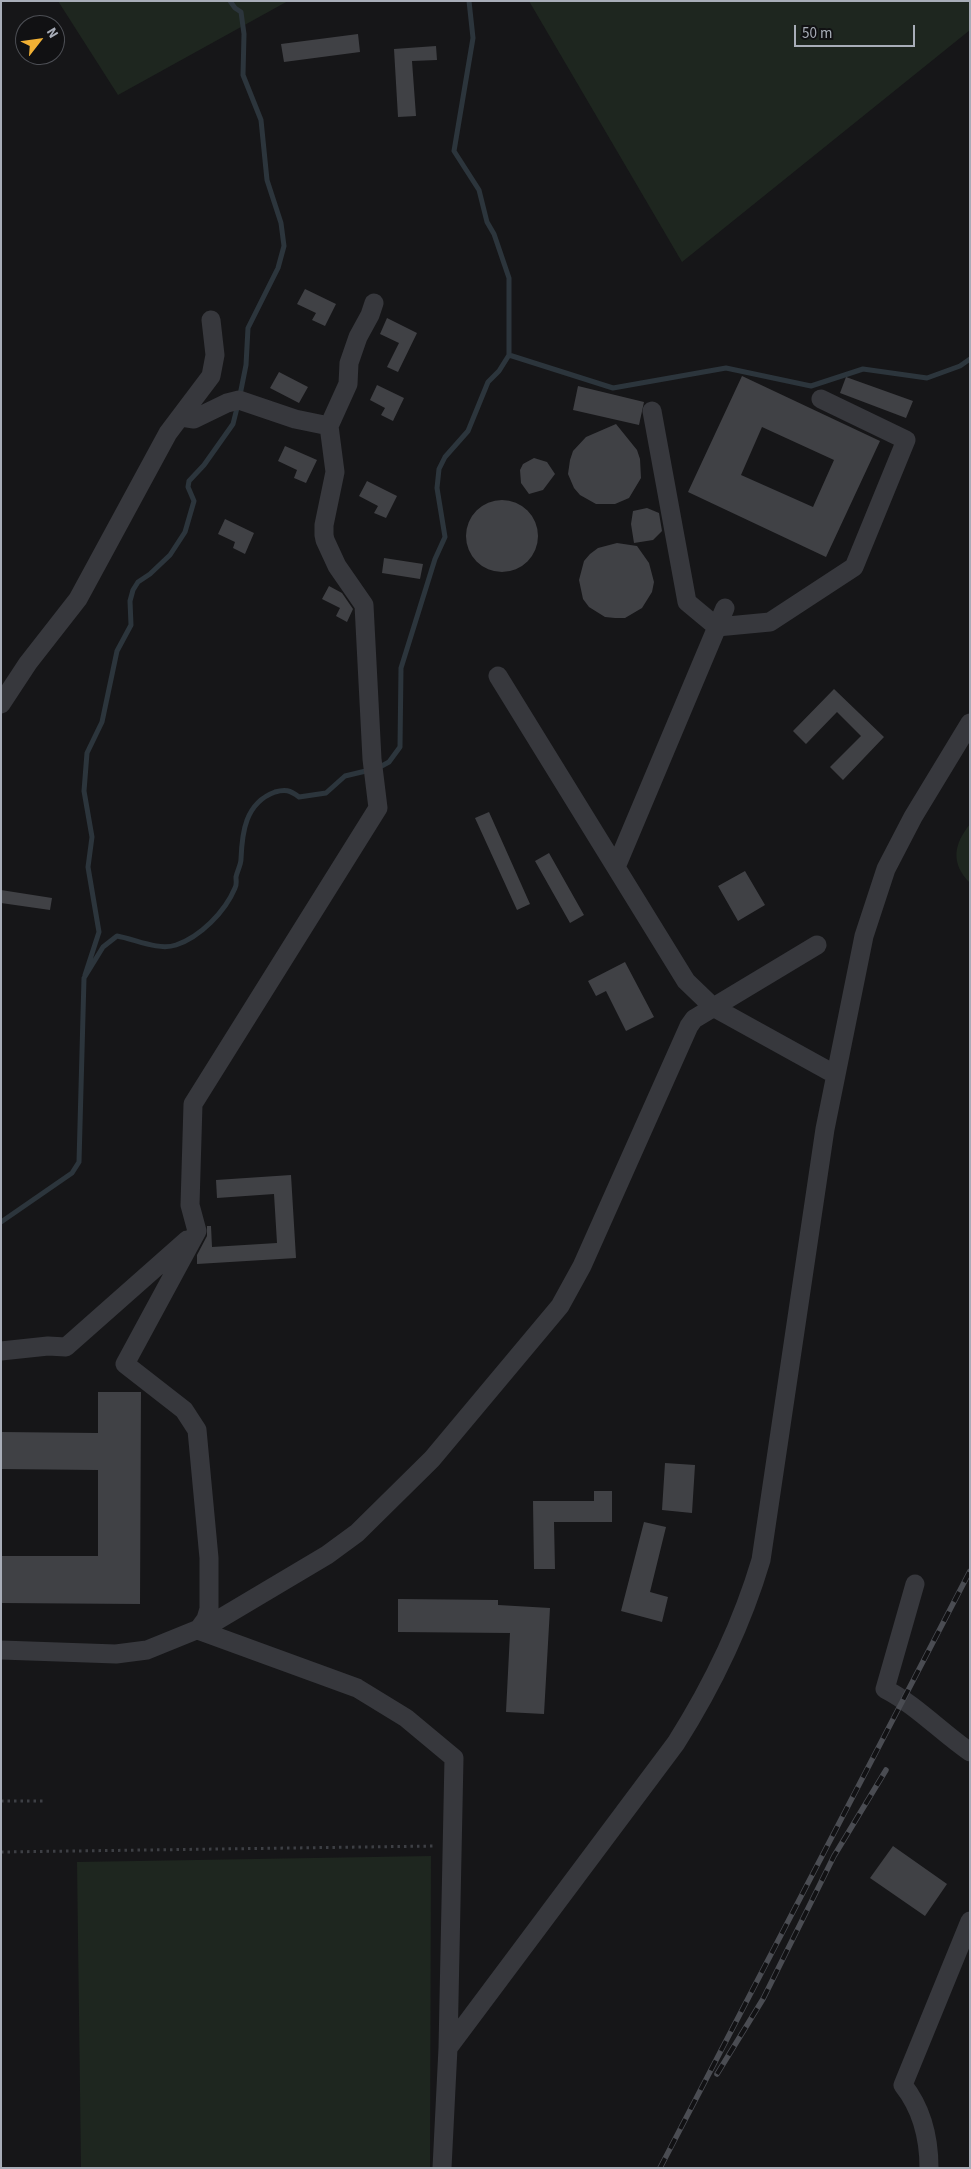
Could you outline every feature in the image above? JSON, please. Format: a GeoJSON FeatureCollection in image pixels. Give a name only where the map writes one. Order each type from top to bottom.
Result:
{"type":"FeatureCollection","features":[{"type":"Feature","properties":{"kind":"street"},"geometry":{"type":"LineString","coordinates":[[198,1630],[206,1619],[209,1609],[209,1558],[197,1430],[184,1410],[125,1364],[197,1231],[190,1205],[194,1104],[378,808],[372,749],[364,605],[338,566],[324,540],[324,524],[335,472],[330,426],[348,384],[349,363],[358,337],[374,303]]}},
{"type":"Feature","properties":{"kind":"street"},"geometry":{"type":"LineString","coordinates":[[1,704],[28,663],[78,599],[168,433],[206,385],[214,367],[215,346],[211,320]]}},
{"type":"Feature","properties":{"kind":"street"},"geometry":{"type":"LineString","coordinates":[[181,417],[194,419],[227,403],[239,400],[295,418],[330,426]]}},
{"type":"Feature","properties":{"kind":"street"},"geometry":{"type":"LineString","coordinates":[[652,411],[687,602],[717,627],[770,622],[854,567],[906,440],[821,400]]}},
{"type":"Feature","properties":{"kind":"street"},"geometry":{"type":"LineString","coordinates":[[616,867],[725,608]]}},
{"type":"Feature","properties":{"kind":"street"},"geometry":{"type":"LineString","coordinates":[[498,676],[686,980],[713,1006],[836,1075]]}},
{"type":"Feature","properties":{"kind":"street"},"geometry":{"type":"LineString","coordinates":[[448,2048],[676,1743],[697,1709],[742,1617],[756,1578],[764,1545],[824,1139],[858,962],[879,886],[913,817],[970,723]]}},
{"type":"Feature","properties":{"kind":"street"},"geometry":{"type":"LineString","coordinates":[[1,1650],[116,1654],[147,1650],[198,1630],[327,1555],[356,1533],[432,1459],[560,1306],[576,1279],[694,1018],[817,945]]}},
{"type":"Feature","properties":{"kind":"street"},"geometry":{"type":"LineString","coordinates":[[1,1351],[48,1346],[66,1347],[197,1231]]}},
{"type":"Feature","properties":{"kind":"street"},"geometry":{"type":"LineString","coordinates":[[915,1584],[885,1689],[904,1700],[943,1733],[970,1752]]}},
{"type":"Feature","properties":{"kind":"street"},"geometry":{"type":"LineString","coordinates":[[198,1630],[357,1688],[406,1718],[454,1758],[448,2048],[442,2168]]}},
{"type":"Feature","properties":{"kind":"street"},"geometry":{"type":"LineString","coordinates":[[929,2168],[926,2131],[917,2107],[903,2085],[970,1921]]}},
{"type":"Feature","properties":{"kind":"path"},"geometry":{"type":"LineString","coordinates":[[1,1800],[45,1800]]}},
{"type":"Feature","properties":{"kind":"path"},"geometry":{"type":"LineString","coordinates":[[1,1852],[452,1846]]}},
{"type":"Feature","properties":{"kind":"shaded area"},"geometry":{"type":"Polygon","coordinates":[[[58,1],[288,1],[118,95],[58,1]]]}},
{"type":"Feature","properties":{"kind":"shaded area"},"geometry":{"type":"Polygon","coordinates":[[[529,1],[970,1],[970,30],[682,262],[529,1]]]}},
{"type":"Feature","properties":{"kind":"shaded area"},"geometry":{"type":"Polygon","coordinates":[[[970,824],[970,883],[959,868],[956,854],[960,839],[970,824]]]}},
{"type":"Feature","properties":{"kind":"shaded area"},"geometry":{"type":"Polygon","coordinates":[[[431,1856],[430,2168],[81,2168],[77,1862],[431,1856]]]}},
{"type":"Feature","properties":{"kind":"building"},"geometry":{"type":"Polygon","coordinates":[[[358,34],[360,52],[284,62],[281,44],[358,34]]]}},
{"type":"Feature","properties":{"kind":"building"},"geometry":{"type":"Polygon","coordinates":[[[436,46],[437,60],[412,61],[416,116],[398,117],[394,49],[436,46]]]}},
{"type":"Feature","properties":{"kind":"building"},"geometry":{"type":"Polygon","coordinates":[[[305,289],[336,304],[325,326],[312,320],[316,313],[297,304],[305,289]]]}},
{"type":"Feature","properties":{"kind":"building"},"geometry":{"type":"Polygon","coordinates":[[[387,318],[417,333],[398,372],[387,367],[399,343],[380,334],[387,318]]]}},
{"type":"Feature","properties":{"kind":"building"},"geometry":{"type":"Polygon","coordinates":[[[279,372],[308,387],[299,403],[270,388],[279,372]]]}},
{"type":"Feature","properties":{"kind":"building"},"geometry":{"type":"Polygon","coordinates":[[[742,376],[880,441],[826,557],[688,492],[742,376]],[[762,427],[741,475],[813,507],[834,460],[762,427]]]}},
{"type":"Feature","properties":{"kind":"building"},"geometry":{"type":"Polygon","coordinates":[[[846,377],[913,401],[906,418],[840,393],[846,377]]]}},
{"type":"Feature","properties":{"kind":"building"},"geometry":{"type":"Polygon","coordinates":[[[377,385],[404,398],[393,421],[381,415],[385,408],[370,400],[377,385]]]}},
{"type":"Feature","properties":{"kind":"building"},"geometry":{"type":"Polygon","coordinates":[[[578,386],[644,402],[639,425],[573,410],[578,386]]]}},
{"type":"Feature","properties":{"kind":"building"},"geometry":{"type":"Polygon","coordinates":[[[616,424],[637,450],[640,459],[641,478],[629,498],[615,504],[596,504],[580,495],[574,488],[568,474],[570,460],[573,451],[586,437],[616,424]]]}},
{"type":"Feature","properties":{"kind":"building"},"geometry":{"type":"Polygon","coordinates":[[[285,446],[317,460],[306,483],[294,478],[297,470],[278,461],[285,446]]]}},
{"type":"Feature","properties":{"kind":"building"},"geometry":{"type":"Polygon","coordinates":[[[534,458],[547,462],[555,474],[543,490],[529,494],[521,483],[520,470],[523,464],[534,458]]]}},
{"type":"Feature","properties":{"kind":"building"},"geometry":{"type":"Polygon","coordinates":[[[367,481],[397,496],[386,518],[374,513],[378,506],[359,496],[367,481]]]}},
{"type":"Feature","properties":{"kind":"building"},"geometry":{"type":"Polygon","coordinates":[[[509,500],[528,510],[536,522],[538,536],[536,550],[528,562],[516,570],[495,572],[476,562],[468,550],[466,529],[476,510],[488,502],[509,500]]]}},
{"type":"Feature","properties":{"kind":"building"},"geometry":{"type":"Polygon","coordinates":[[[647,508],[659,513],[662,531],[653,540],[634,543],[631,524],[633,511],[647,508]]]}},
{"type":"Feature","properties":{"kind":"building"},"geometry":{"type":"Polygon","coordinates":[[[225,519],[254,533],[245,554],[233,548],[235,542],[218,534],[225,519]]]}},
{"type":"Feature","properties":{"kind":"building"},"geometry":{"type":"Polygon","coordinates":[[[617,543],[637,546],[649,563],[654,582],[652,592],[642,608],[625,618],[605,617],[589,607],[583,599],[579,580],[584,561],[590,554],[598,548],[617,543]]]}},
{"type":"Feature","properties":{"kind":"building"},"geometry":{"type":"Polygon","coordinates":[[[384,558],[423,564],[420,579],[382,573],[384,558]]]}},
{"type":"Feature","properties":{"kind":"building"},"geometry":{"type":"Polygon","coordinates":[[[329,586],[342,593],[353,609],[347,622],[336,616],[340,608],[322,599],[329,586]]]}},
{"type":"Feature","properties":{"kind":"building"},"geometry":{"type":"Polygon","coordinates":[[[834,689],[884,737],[843,780],[830,767],[861,736],[837,712],[806,744],[793,731],[834,689]]]}},
{"type":"Feature","properties":{"kind":"building"},"geometry":{"type":"Polygon","coordinates":[[[489,812],[530,904],[517,910],[475,818],[489,812]]]}},
{"type":"Feature","properties":{"kind":"building"},"geometry":{"type":"Polygon","coordinates":[[[549,853],[584,915],[570,923],[535,861],[549,853]]]}},
{"type":"Feature","properties":{"kind":"building"},"geometry":{"type":"Polygon","coordinates":[[[745,871],[765,905],[738,921],[718,886],[745,871]]]}},
{"type":"Feature","properties":{"kind":"building"},"geometry":{"type":"Polygon","coordinates":[[[1,890],[52,898],[50,910],[1,903],[1,890]]]}},
{"type":"Feature","properties":{"kind":"building"},"geometry":{"type":"Polygon","coordinates":[[[625,962],[654,1017],[626,1031],[606,991],[596,996],[588,981],[625,962]]]}},
{"type":"Feature","properties":{"kind":"building"},"geometry":{"type":"Polygon","coordinates":[[[291,1175],[296,1258],[197,1264],[197,1255],[207,1236],[207,1226],[211,1226],[212,1247],[277,1243],[274,1194],[217,1198],[216,1180],[291,1175]]]}},
{"type":"Feature","properties":{"kind":"building"},"geometry":{"type":"Polygon","coordinates":[[[98,1392],[141,1392],[140,1604],[1,1603],[1,1556],[98,1556],[98,1470],[1,1469],[1,1432],[98,1433],[98,1392]]]}},
{"type":"Feature","properties":{"kind":"building"},"geometry":{"type":"Polygon","coordinates":[[[665,1463],[695,1465],[692,1513],[662,1510],[665,1463]]]}},
{"type":"Feature","properties":{"kind":"building"},"geometry":{"type":"Polygon","coordinates":[[[594,1491],[612,1491],[612,1522],[554,1522],[555,1569],[534,1569],[533,1501],[594,1501],[594,1491]]]}},
{"type":"Feature","properties":{"kind":"building"},"geometry":{"type":"Polygon","coordinates":[[[644,1522],[666,1527],[650,1592],[668,1597],[662,1622],[621,1611],[644,1522]]]}},
{"type":"Feature","properties":{"kind":"building"},"geometry":{"type":"Polygon","coordinates":[[[398,1599],[498,1600],[498,1605],[550,1608],[544,1714],[506,1712],[510,1633],[398,1632],[398,1599]]]}},
{"type":"Feature","properties":{"kind":"building"},"geometry":{"type":"Polygon","coordinates":[[[893,1846],[947,1884],[925,1916],[870,1878],[893,1846]]]}},
{"type":"Feature","properties":{"kind":"waterway"},"geometry":{"type":"LineString","coordinates":[[230,1],[241,12],[244,34],[243,75],[261,120],[267,180],[281,223],[284,246],[278,268],[248,328],[246,365],[240,395]]}},
{"type":"Feature","properties":{"kind":"waterway"},"geometry":{"type":"LineString","coordinates":[[378,768],[389,762],[400,747],[401,668],[435,559],[445,537],[437,488],[439,469],[445,457],[468,431],[488,382],[499,371],[509,355],[509,278],[494,234],[487,222],[479,190],[454,151],[473,38],[469,1]]}},
{"type":"Feature","properties":{"kind":"waterway"},"geometry":{"type":"LineString","coordinates":[[509,355],[613,388],[726,368],[811,386],[863,369],[927,378],[960,366],[970,359]]}},
{"type":"Feature","properties":{"kind":"waterway"},"geometry":{"type":"LineString","coordinates":[[85,975],[99,932],[88,867],[92,837],[84,791],[87,753],[102,722],[117,651],[131,625],[130,601],[133,590],[138,582],[150,574],[170,555],[185,532],[194,501],[188,487],[189,481],[204,465],[233,424],[238,404]]}},
{"type":"Feature","properties":{"kind":"waterway"},"geometry":{"type":"LineString","coordinates":[[1,1222],[72,1173],[79,1162],[84,978],[103,947],[117,936],[162,947],[176,945],[194,936],[203,930],[225,906],[236,887],[244,829],[251,811],[257,803],[275,792],[287,791],[299,797],[326,793],[345,776],[370,770]]}},
{"type":"Feature","properties":{"kind":"railway"},"geometry":{"type":"LineString","coordinates":[[660,2168],[970,1571]]}},
{"type":"Feature","properties":{"kind":"railway"},"geometry":{"type":"LineString","coordinates":[[717,2074],[763,1999],[834,1856],[886,1770]]}}]}
